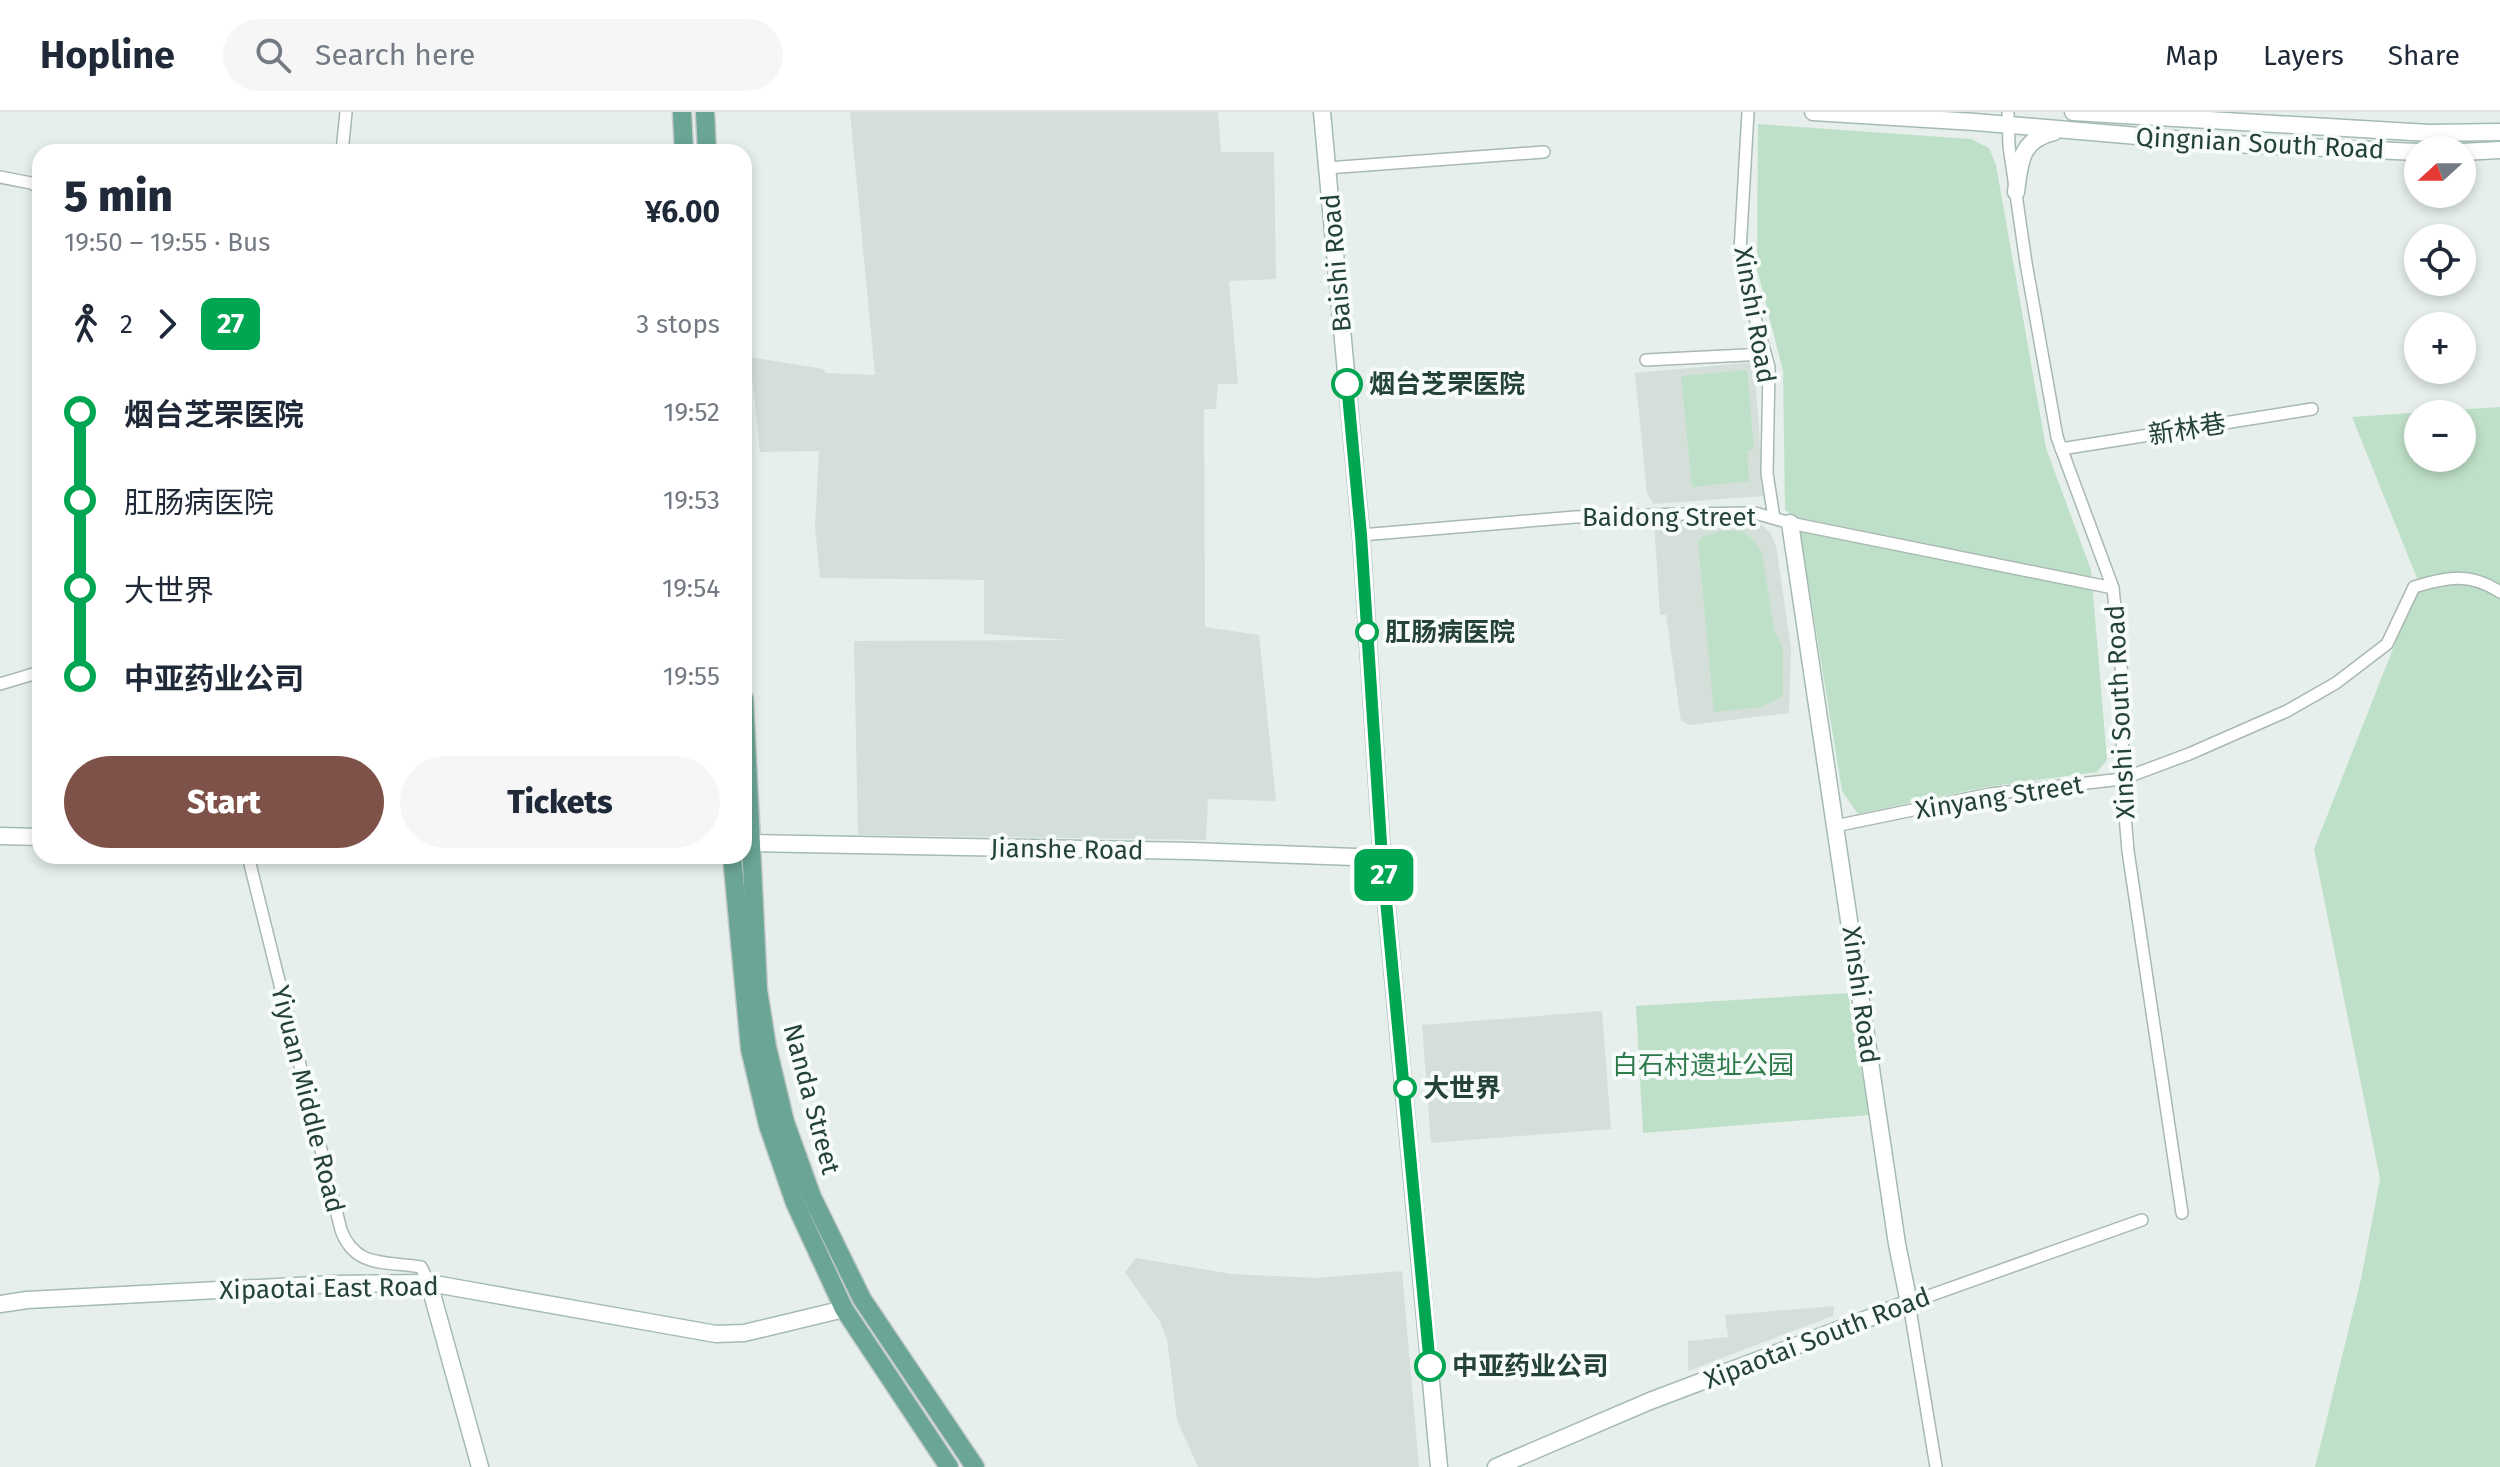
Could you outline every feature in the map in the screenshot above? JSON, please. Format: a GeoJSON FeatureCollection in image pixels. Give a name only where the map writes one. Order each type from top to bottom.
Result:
{"type":"FeatureCollection","features":[{"type":"Feature","properties":{"kind":"main road"},"geometry":{"type":"LineString","coordinates":[[682,112],[684,144]]}},
{"type":"Feature","properties":{"kind":"main road"},"geometry":{"type":"LineString","coordinates":[[705,112],[707,144]]}},
{"type":"Feature","properties":{"kind":"main road","name":"Nanda Street"},"geometry":{"type":"LineString","coordinates":[[733,864],[750,1049],[765,1110],[795,1203],[844,1309],[949,1467]]}},
{"type":"Feature","properties":{"kind":"main road","name":"Nanda Street"},"geometry":{"type":"LineString","coordinates":[[749,864],[758,990],[767,1047],[785,1122],[801,1167],[818,1210],[862,1299],[975,1467]]}},
{"type":"Feature","properties":{"kind":"street"},"geometry":{"type":"LineString","coordinates":[[343,144],[346,112]]}},
{"type":"Feature","properties":{"kind":"street","name":"Baishi Road"},"geometry":{"type":"LineString","coordinates":[[1322,112],[1361,535],[1382,858],[1439,1467]]}},
{"type":"Feature","properties":{"kind":"street","name":"Xinshi Road"},"geometry":{"type":"LineString","coordinates":[[1748,112],[1740,251],[1744,279],[1769,367],[1767,473],[1782,520],[1835,826],[1897,1244],[1936,1467]]}},
{"type":"Feature","properties":{"kind":"street","name":"Qingnian South Road"},"geometry":{"type":"LineString","coordinates":[[1813,112],[2008,118],[2063,130],[2231,144],[2404,151]]}},
{"type":"Feature","properties":{"kind":"street","name":"Qingnian South Road"},"geometry":{"type":"LineString","coordinates":[[2073,112],[2414,132],[2500,132]]}},
{"type":"Feature","properties":{"kind":"street","name":"Xinshi South Road"},"geometry":{"type":"LineString","coordinates":[[2008,118],[2026,263],[2057,437],[2113,588],[2123,686],[2122,779],[2128,851],[2182,1213]]}},
{"type":"Feature","properties":{"kind":"street"},"geometry":{"type":"LineString","coordinates":[[2016,192],[2021,163],[2030,142],[2042,135],[2063,130]]}},
{"type":"Feature","properties":{"kind":"street"},"geometry":{"type":"LineString","coordinates":[[2476,151],[2500,150]]}},
{"type":"Feature","properties":{"kind":"street"},"geometry":{"type":"LineString","coordinates":[[1327,168],[1544,152]]}},
{"type":"Feature","properties":{"kind":"street"},"geometry":{"type":"LineString","coordinates":[[0,177],[32,184]]}},
{"type":"Feature","properties":{"kind":"street"},"geometry":{"type":"LineString","coordinates":[[1646,360],[1765,354]]}},
{"type":"Feature","properties":{"kind":"street","name":"新林巷"},"geometry":{"type":"LineString","coordinates":[[2061,449],[2312,409]]}},
{"type":"Feature","properties":{"kind":"street","name":"Baidong Street"},"geometry":{"type":"LineString","coordinates":[[1361,535],[1575,517],[1755,513],[2113,588]]}},
{"type":"Feature","properties":{"kind":"street","name":"Xinyang Street"},"geometry":{"type":"LineString","coordinates":[[1835,826],[1990,794],[2122,779],[2189,754],[2287,711],[2336,683],[2387,644],[2414,587],[2441,579],[2481,580],[2500,592]]}},
{"type":"Feature","properties":{"kind":"street"},"geometry":{"type":"LineString","coordinates":[[0,684],[32,674]]}},
{"type":"Feature","properties":{"kind":"street"},"geometry":{"type":"LineString","coordinates":[[0,836],[32,837]]}},
{"type":"Feature","properties":{"kind":"street","name":"Jianshe Road"},"geometry":{"type":"LineString","coordinates":[[752,844],[1192,851],[1382,858]]}},
{"type":"Feature","properties":{"kind":"street","name":"Yiyuan Middle Road"},"geometry":{"type":"LineString","coordinates":[[250,864],[347,1247],[361,1259],[421,1267],[429,1283]]}},
{"type":"Feature","properties":{"kind":"street","name":"Xipaotai South Road"},"geometry":{"type":"LineString","coordinates":[[1496,1467],[1650,1401],[1909,1303],[2142,1220]]}},
{"type":"Feature","properties":{"kind":"street"},"geometry":{"type":"LineString","coordinates":[[429,1283],[480,1467]]}},
{"type":"Feature","properties":{"kind":"street","name":"Xipaotai East Road"},"geometry":{"type":"LineString","coordinates":[[0,1304],[27,1300],[288,1287],[429,1283],[716,1334],[744,1333],[844,1309]]}},
{"type":"Feature","properties":{"kind":"shaded area"},"geometry":{"type":"Polygon","coordinates":[[[850,112],[1218,112],[1221,152],[1274,152],[1276,279],[1229,281],[1238,384],[1218,384],[1216,409],[1204,409],[1205,627],[1259,635],[1276,801],[1208,799],[1206,840],[858,835],[854,641],[1070,640],[984,634],[984,580],[820,578],[815,527],[819,451],[760,452],[752,357],[824,369],[825,373],[875,375],[850,112]]]}},
{"type":"Feature","properties":{"kind":"shaded area"},"geometry":{"type":"Polygon","coordinates":[[[1754,362],[1764,496],[1653,504],[1647,493],[1635,373],[1754,362]]]}},
{"type":"Feature","properties":{"kind":"shaded area"},"geometry":{"type":"Polygon","coordinates":[[[1746,519],[1759,523],[1770,532],[1776,546],[1791,648],[1789,713],[1691,725],[1681,721],[1666,615],[1660,615],[1654,521],[1746,519]]]}},
{"type":"Feature","properties":{"kind":"shaded area"},"geometry":{"type":"Polygon","coordinates":[[[1602,1011],[1611,1129],[1431,1143],[1422,1025],[1602,1011]]]}},
{"type":"Feature","properties":{"kind":"shaded area"},"geometry":{"type":"Polygon","coordinates":[[[1136,1258],[1232,1274],[1316,1278],[1402,1271],[1419,1467],[1198,1467],[1177,1420],[1167,1339],[1160,1322],[1125,1272],[1136,1258]]]}},
{"type":"Feature","properties":{"kind":"shaded area"},"geometry":{"type":"Polygon","coordinates":[[[1834,1306],[1833,1316],[1688,1371],[1688,1341],[1728,1337],[1725,1315],[1834,1306]]]}},
{"type":"Feature","properties":{"kind":"green space"},"geometry":{"type":"Polygon","coordinates":[[[1758,124],[1971,139],[1989,148],[1996,165],[2046,448],[2091,570],[2107,760],[2097,772],[1986,787],[1858,814],[1842,791],[1798,519],[1785,510],[1783,371],[1757,269],[1758,124]]]}},
{"type":"Feature","properties":{"kind":"green space"},"geometry":{"type":"Polygon","coordinates":[[[1747,370],[1754,448],[1747,451],[1749,481],[1692,487],[1681,376],[1747,370]]]}},
{"type":"Feature","properties":{"kind":"green space"},"geometry":{"type":"Polygon","coordinates":[[[2500,407],[2500,1467],[2315,1467],[2361,1279],[2380,1179],[2314,849],[2419,583],[2352,417],[2404,413],[2404,472],[2476,472],[2476,409],[2500,407]]]}},
{"type":"Feature","properties":{"kind":"green space"},"geometry":{"type":"Polygon","coordinates":[[[1726,530],[1743,532],[1755,541],[1762,554],[1774,629],[1783,649],[1783,696],[1762,707],[1714,712],[1698,541],[1726,530]]]}},
{"type":"Feature","properties":{"kind":"green space","name":"白石村遗址公园"},"geometry":{"type":"Polygon","coordinates":[[[1848,993],[1869,1115],[1643,1133],[1636,1006],[1848,993]]]}},
{"type":"Feature","properties":{"kind":"bus line","name":"27"},"geometry":{"type":"LineString","coordinates":[[1347,384],[1361,535],[1382,858],[1430,1366]]}},
{"type":"Feature","properties":{"kind":"place","name":"烟台芝罘医院"},"geometry":{"type":"Point","coordinates":[1347,384]}},
{"type":"Feature","properties":{"kind":"place","name":"肛肠病医院"},"geometry":{"type":"Point","coordinates":[1367,632]}},
{"type":"Feature","properties":{"kind":"place","name":"大世界"},"geometry":{"type":"Point","coordinates":[1405,1088]}},
{"type":"Feature","properties":{"kind":"place","name":"中亚药业公司"},"geometry":{"type":"Point","coordinates":[1430,1366]}}]}
